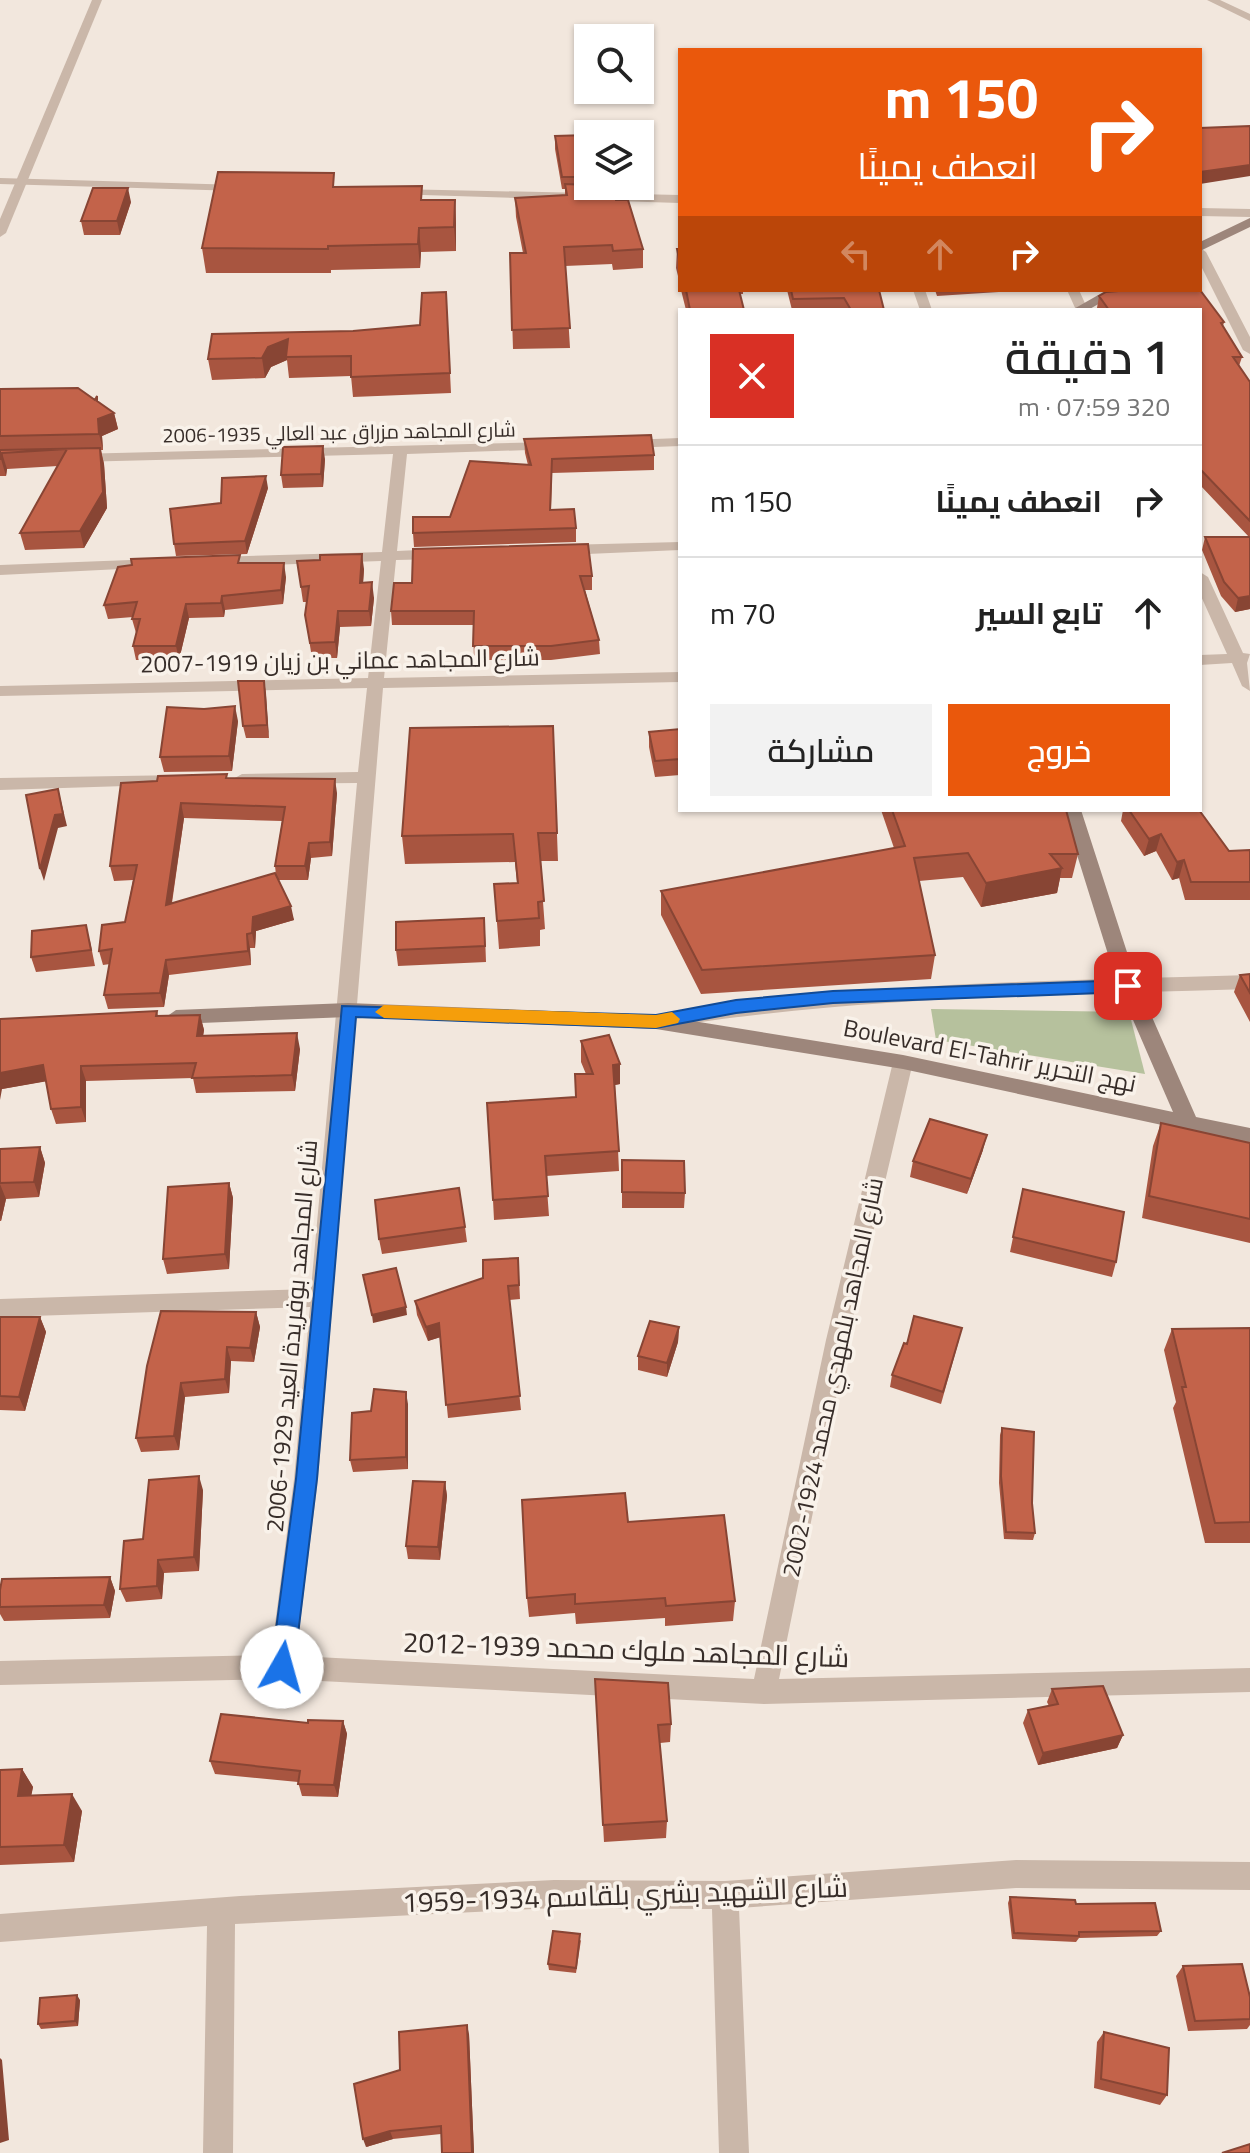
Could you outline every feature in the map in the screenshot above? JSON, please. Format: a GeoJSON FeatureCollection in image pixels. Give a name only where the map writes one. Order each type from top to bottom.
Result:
{"type":"FeatureCollection","features":[{"type":"Feature","properties":{"kind":"main road"},"geometry":{"type":"LineString","coordinates":[[1202,249],[1250,222]]}},
{"type":"Feature","properties":{"kind":"main road"},"geometry":{"type":"LineString","coordinates":[[1082,308],[1113,292]]}},
{"type":"Feature","properties":{"kind":"main road"},"geometry":{"type":"LineString","coordinates":[[1073,812],[1128,986],[1188,1122]]}},
{"type":"Feature","properties":{"kind":"main road","name":"Boulevard El-Tahrir نهج التحرير"},"geometry":{"type":"LineString","coordinates":[[158,1017],[348,1010],[656,1022],[903,1062],[1250,1136]]}},
{"type":"Feature","properties":{"kind":"street"},"geometry":{"type":"LineString","coordinates":[[0,233],[97,0]]}},
{"type":"Feature","properties":{"kind":"street"},"geometry":{"type":"LineString","coordinates":[[1212,0],[1250,18]]}},
{"type":"Feature","properties":{"kind":"street"},"geometry":{"type":"LineString","coordinates":[[0,181],[259,188]]}},
{"type":"Feature","properties":{"kind":"street"},"geometry":{"type":"LineString","coordinates":[[385,192],[678,199]]}},
{"type":"Feature","properties":{"kind":"street"},"geometry":{"type":"LineString","coordinates":[[1202,212],[1250,213]]}},
{"type":"Feature","properties":{"kind":"street"},"geometry":{"type":"LineString","coordinates":[[1202,254],[1250,350]]}},
{"type":"Feature","properties":{"kind":"street"},"geometry":{"type":"LineString","coordinates":[[618,444],[678,442]]}},
{"type":"Feature","properties":{"kind":"street","name":"شارع المجاهد مزراق عبد العالي 1935-2006"},"geometry":{"type":"LineString","coordinates":[[64,459],[571,446]]}},
{"type":"Feature","properties":{"kind":"street","name":"شارع المجاهد بوفريدة العيد 1929-2006"},"geometry":{"type":"LineString","coordinates":[[282,1667],[306,1479],[366,777],[400,451]]}},
{"type":"Feature","properties":{"kind":"street"},"geometry":{"type":"LineString","coordinates":[[543,551],[678,546]]}},
{"type":"Feature","properties":{"kind":"street"},"geometry":{"type":"LineString","coordinates":[[203,563],[451,554]]}},
{"type":"Feature","properties":{"kind":"street"},"geometry":{"type":"LineString","coordinates":[[0,570],[172,564]]}},
{"type":"Feature","properties":{"kind":"street"},"geometry":{"type":"LineString","coordinates":[[1202,581],[1244,658],[1250,686]]}},
{"type":"Feature","properties":{"kind":"street"},"geometry":{"type":"LineString","coordinates":[[1202,660],[1244,658]]}},
{"type":"Feature","properties":{"kind":"street","name":"شارع المجاهد عماني بن زيان 1919-2007"},"geometry":{"type":"LineString","coordinates":[[0,691],[678,677]]}},
{"type":"Feature","properties":{"kind":"street"},"geometry":{"type":"LineString","coordinates":[[0,784],[366,777]]}},
{"type":"Feature","properties":{"kind":"street"},"geometry":{"type":"LineString","coordinates":[[656,1022],[736,1006],[833,997],[1250,982]]}},
{"type":"Feature","properties":{"kind":"street","name":"شارع المجاهد بلمهدي محمد 1924-2002"},"geometry":{"type":"LineString","coordinates":[[764,1692],[837,1340],[903,1062]]}},
{"type":"Feature","properties":{"kind":"street"},"geometry":{"type":"LineString","coordinates":[[0,1308],[320,1298]]}},
{"type":"Feature","properties":{"kind":"street","name":"شارع المجاهد ملوك محمد 1939-2012"},"geometry":{"type":"LineString","coordinates":[[0,1673],[282,1667],[764,1692],[1250,1680]]}},
{"type":"Feature","properties":{"kind":"street","name":"شارع الشهيد بشري بلقاسم 1934-1959"},"geometry":{"type":"LineString","coordinates":[[0,1928],[221,1912],[554,1894],[725,1895],[1016,1874],[1250,1876]]}},
{"type":"Feature","properties":{"kind":"street"},"geometry":{"type":"LineString","coordinates":[[725,1895],[734,2153]]}},
{"type":"Feature","properties":{"kind":"street"},"geometry":{"type":"LineString","coordinates":[[218,2153],[221,1912]]}},
{"type":"Feature","properties":{"kind":"green space"},"geometry":{"type":"Polygon","coordinates":[[[931,1009],[1129,1012],[1145,1074],[936,1040],[931,1009]]]}},
{"type":"Feature","properties":{"kind":"building"},"geometry":{"type":"Polygon","coordinates":[[[1250,126],[1250,165],[1202,172],[1202,128],[1250,126]]]}},
{"type":"Feature","properties":{"kind":"building"},"geometry":{"type":"Polygon","coordinates":[[[574,135],[574,177],[562,177],[555,136],[574,135]]]}},
{"type":"Feature","properties":{"kind":"building"},"geometry":{"type":"Polygon","coordinates":[[[218,172],[334,173],[333,187],[422,186],[421,200],[455,200],[454,227],[419,228],[418,244],[328,246],[328,249],[202,248],[218,172]]]}},
{"type":"Feature","properties":{"kind":"building"},"geometry":{"type":"Polygon","coordinates":[[[565,184],[574,184],[574,200],[628,200],[643,249],[613,251],[612,245],[564,247],[570,328],[512,330],[510,253],[526,253],[515,198],[567,195],[565,184]]]}},
{"type":"Feature","properties":{"kind":"building"},"geometry":{"type":"Polygon","coordinates":[[[93,188],[128,188],[117,221],[81,221],[93,188]]]}},
{"type":"Feature","properties":{"kind":"building"},"geometry":{"type":"Polygon","coordinates":[[[446,292],[450,373],[351,377],[351,356],[286,357],[288,339],[268,347],[262,358],[208,359],[212,334],[353,331],[420,325],[422,293],[446,292]]]}},
{"type":"Feature","properties":{"kind":"building"},"geometry":{"type":"Polygon","coordinates":[[[686,292],[740,292],[744,308],[690,308],[686,292]]]}},
{"type":"Feature","properties":{"kind":"building"},"geometry":{"type":"Polygon","coordinates":[[[791,292],[880,292],[884,308],[850,308],[844,298],[793,299],[791,292]]]}},
{"type":"Feature","properties":{"kind":"building"},"geometry":{"type":"Polygon","coordinates":[[[1106,292],[1202,292],[1224,322],[1221,323],[1242,357],[1233,357],[1250,382],[1250,521],[1202,471],[1202,308],[1108,308],[1099,296],[1106,292]]]}},
{"type":"Feature","properties":{"kind":"building"},"geometry":{"type":"Polygon","coordinates":[[[78,388],[95,400],[97,396],[97,401],[114,413],[98,419],[99,434],[0,436],[0,389],[78,388]]]}},
{"type":"Feature","properties":{"kind":"building"},"geometry":{"type":"Polygon","coordinates":[[[651,435],[654,455],[552,459],[550,510],[574,509],[576,528],[413,533],[413,517],[450,517],[470,461],[531,465],[524,439],[651,435]]]}},
{"type":"Feature","properties":{"kind":"building"},"geometry":{"type":"Polygon","coordinates":[[[323,446],[321,474],[281,475],[283,447],[323,446]]]}},
{"type":"Feature","properties":{"kind":"building"},"geometry":{"type":"Polygon","coordinates":[[[100,448],[103,492],[80,531],[20,533],[67,449],[2,453],[1,459],[0,450],[100,448]]]}},
{"type":"Feature","properties":{"kind":"building"},"geometry":{"type":"Polygon","coordinates":[[[266,476],[245,541],[174,544],[170,509],[221,503],[222,478],[266,476]]]}},
{"type":"Feature","properties":{"kind":"building"},"geometry":{"type":"Polygon","coordinates":[[[1205,537],[1250,537],[1250,596],[1238,598],[1224,582],[1205,537]]]}},
{"type":"Feature","properties":{"kind":"building"},"geometry":{"type":"Polygon","coordinates":[[[588,544],[592,576],[580,576],[599,640],[551,646],[473,646],[474,611],[391,611],[394,583],[412,583],[413,549],[588,544]]]}},
{"type":"Feature","properties":{"kind":"building"},"geometry":{"type":"Polygon","coordinates":[[[362,554],[360,583],[372,582],[369,611],[338,611],[335,642],[310,643],[305,615],[309,586],[301,587],[297,561],[320,560],[320,555],[362,554]]]}},
{"type":"Feature","properties":{"kind":"building"},"geometry":{"type":"Polygon","coordinates":[[[240,555],[238,563],[284,563],[281,590],[222,596],[221,603],[186,604],[176,646],[133,646],[140,619],[132,619],[137,602],[104,605],[118,567],[132,565],[131,559],[240,555]]]}},
{"type":"Feature","properties":{"kind":"building"},"geometry":{"type":"Polygon","coordinates":[[[238,681],[264,681],[267,725],[243,726],[238,681]]]}},
{"type":"Feature","properties":{"kind":"building"},"geometry":{"type":"Polygon","coordinates":[[[235,706],[229,756],[160,757],[167,707],[204,709],[235,706]]]}},
{"type":"Feature","properties":{"kind":"building"},"geometry":{"type":"Polygon","coordinates":[[[553,726],[557,833],[538,833],[544,901],[538,902],[539,918],[497,921],[494,884],[518,883],[513,834],[402,836],[410,728],[553,726]]]}},
{"type":"Feature","properties":{"kind":"building"},"geometry":{"type":"Polygon","coordinates":[[[678,729],[678,759],[655,761],[649,732],[678,729]]]}},
{"type":"Feature","properties":{"kind":"building"},"geometry":{"type":"Polygon","coordinates":[[[227,774],[226,778],[335,779],[330,842],[309,843],[305,866],[275,866],[285,807],[181,803],[166,905],[275,873],[291,906],[253,917],[252,933],[247,934],[248,951],[166,960],[160,993],[104,995],[112,949],[99,951],[102,925],[125,922],[137,865],[110,866],[121,783],[157,781],[158,776],[227,774]]]}},
{"type":"Feature","properties":{"kind":"building"},"geometry":{"type":"Polygon","coordinates":[[[58,789],[63,814],[55,815],[40,869],[26,795],[58,789]]]}},
{"type":"Feature","properties":{"kind":"building"},"geometry":{"type":"Polygon","coordinates":[[[893,812],[1067,812],[1078,854],[1050,854],[1062,868],[986,883],[968,853],[914,858],[935,955],[702,970],[661,891],[905,846],[893,812]]]}},
{"type":"Feature","properties":{"kind":"building"},"geometry":{"type":"Polygon","coordinates":[[[1130,812],[1200,812],[1229,851],[1250,850],[1250,882],[1191,882],[1184,860],[1177,862],[1161,834],[1149,839],[1130,812]]]}},
{"type":"Feature","properties":{"kind":"building"},"geometry":{"type":"Polygon","coordinates":[[[484,918],[485,946],[396,950],[396,922],[484,918]]]}},
{"type":"Feature","properties":{"kind":"building"},"geometry":{"type":"Polygon","coordinates":[[[86,925],[91,950],[31,957],[32,931],[86,925]]]}},
{"type":"Feature","properties":{"kind":"building"},"geometry":{"type":"Polygon","coordinates":[[[1250,974],[1250,993],[1240,975],[1250,974]]]}},
{"type":"Feature","properties":{"kind":"building"},"geometry":{"type":"Polygon","coordinates":[[[157,1011],[156,1016],[200,1015],[197,1036],[297,1033],[292,1075],[192,1078],[196,1063],[81,1066],[81,1107],[51,1109],[43,1065],[0,1073],[0,1019],[157,1011]]]}},
{"type":"Feature","properties":{"kind":"building"},"geometry":{"type":"Polygon","coordinates":[[[609,1035],[620,1064],[613,1065],[619,1151],[545,1156],[548,1196],[493,1200],[487,1103],[576,1097],[575,1074],[593,1074],[581,1041],[609,1035]]]}},
{"type":"Feature","properties":{"kind":"building"},"geometry":{"type":"Polygon","coordinates":[[[930,1119],[987,1135],[971,1179],[913,1161],[930,1119]]]}},
{"type":"Feature","properties":{"kind":"building"},"geometry":{"type":"Polygon","coordinates":[[[1161,1123],[1250,1143],[1250,1219],[1149,1196],[1161,1123]]]}},
{"type":"Feature","properties":{"kind":"building"},"geometry":{"type":"Polygon","coordinates":[[[40,1147],[34,1182],[0,1183],[0,1149],[40,1147]]]}},
{"type":"Feature","properties":{"kind":"building"},"geometry":{"type":"Polygon","coordinates":[[[622,1160],[684,1161],[685,1193],[622,1192],[622,1160]]]}},
{"type":"Feature","properties":{"kind":"building"},"geometry":{"type":"Polygon","coordinates":[[[229,1183],[225,1254],[163,1259],[168,1187],[229,1183]]]}},
{"type":"Feature","properties":{"kind":"building"},"geometry":{"type":"Polygon","coordinates":[[[459,1188],[465,1227],[379,1239],[375,1200],[459,1188]]]}},
{"type":"Feature","properties":{"kind":"building"},"geometry":{"type":"Polygon","coordinates":[[[1023,1189],[1124,1212],[1116,1262],[1013,1237],[1023,1189]]]}},
{"type":"Feature","properties":{"kind":"building"},"geometry":{"type":"Polygon","coordinates":[[[518,1258],[519,1285],[508,1286],[520,1396],[446,1405],[439,1323],[426,1327],[415,1301],[483,1278],[483,1260],[518,1258]]]}},
{"type":"Feature","properties":{"kind":"building"},"geometry":{"type":"Polygon","coordinates":[[[396,1268],[406,1307],[372,1315],[363,1275],[396,1268]]]}},
{"type":"Feature","properties":{"kind":"building"},"geometry":{"type":"Polygon","coordinates":[[[161,1311],[256,1312],[250,1348],[227,1347],[225,1379],[181,1383],[174,1436],[136,1438],[147,1366],[161,1311]]]}},
{"type":"Feature","properties":{"kind":"building"},"geometry":{"type":"Polygon","coordinates":[[[914,1316],[962,1328],[943,1392],[892,1375],[904,1343],[907,1344],[914,1316]]]}},
{"type":"Feature","properties":{"kind":"building"},"geometry":{"type":"Polygon","coordinates":[[[0,1317],[40,1317],[19,1397],[0,1396],[0,1317]]]}},
{"type":"Feature","properties":{"kind":"building"},"geometry":{"type":"Polygon","coordinates":[[[650,1321],[679,1327],[667,1363],[638,1356],[650,1321]]]}},
{"type":"Feature","properties":{"kind":"building"},"geometry":{"type":"Polygon","coordinates":[[[1250,1328],[1250,1522],[1215,1523],[1182,1387],[1186,1387],[1172,1329],[1250,1328]]]}},
{"type":"Feature","properties":{"kind":"building"},"geometry":{"type":"Polygon","coordinates":[[[374,1389],[406,1392],[406,1457],[350,1460],[352,1413],[371,1411],[374,1389]]]}},
{"type":"Feature","properties":{"kind":"building"},"geometry":{"type":"Polygon","coordinates":[[[1002,1428],[1034,1432],[1032,1503],[1035,1533],[1006,1532],[1001,1476],[1002,1428]]]}},
{"type":"Feature","properties":{"kind":"building"},"geometry":{"type":"Polygon","coordinates":[[[199,1476],[194,1557],[158,1560],[157,1586],[120,1589],[124,1541],[143,1539],[149,1480],[199,1476]]]}},
{"type":"Feature","properties":{"kind":"building"},"geometry":{"type":"Polygon","coordinates":[[[413,1481],[445,1482],[438,1547],[406,1546],[413,1481]]]}},
{"type":"Feature","properties":{"kind":"building"},"geometry":{"type":"Polygon","coordinates":[[[625,1493],[628,1522],[724,1515],[735,1601],[666,1606],[665,1598],[575,1604],[575,1594],[527,1598],[522,1500],[625,1493]]]}},
{"type":"Feature","properties":{"kind":"building"},"geometry":{"type":"Polygon","coordinates":[[[110,1577],[104,1605],[0,1607],[2,1579],[110,1577]]]}},
{"type":"Feature","properties":{"kind":"building"},"geometry":{"type":"Polygon","coordinates":[[[595,1679],[668,1683],[671,1724],[658,1725],[667,1821],[603,1825],[595,1679]]]}},
{"type":"Feature","properties":{"kind":"building"},"geometry":{"type":"Polygon","coordinates":[[[1103,1686],[1123,1735],[1043,1753],[1028,1710],[1058,1704],[1052,1689],[1103,1686]]]}},
{"type":"Feature","properties":{"kind":"building"},"geometry":{"type":"Polygon","coordinates":[[[221,1714],[308,1723],[308,1720],[343,1721],[334,1785],[298,1784],[300,1771],[210,1761],[221,1714]]]}},
{"type":"Feature","properties":{"kind":"building"},"geometry":{"type":"Polygon","coordinates":[[[22,1769],[18,1796],[72,1794],[64,1845],[0,1847],[0,1770],[22,1769]]]}},
{"type":"Feature","properties":{"kind":"building"},"geometry":{"type":"Polygon","coordinates":[[[1010,1897],[1075,1900],[1076,1904],[1155,1903],[1161,1931],[1079,1932],[1079,1936],[1014,1933],[1010,1897]]]}},
{"type":"Feature","properties":{"kind":"building"},"geometry":{"type":"Polygon","coordinates":[[[553,1931],[580,1934],[576,1968],[548,1964],[553,1931]]]}},
{"type":"Feature","properties":{"kind":"building"},"geometry":{"type":"Polygon","coordinates":[[[1242,1964],[1250,1997],[1250,2019],[1195,2021],[1183,1966],[1242,1964]]]}},
{"type":"Feature","properties":{"kind":"building"},"geometry":{"type":"Polygon","coordinates":[[[77,1995],[75,2021],[38,2024],[40,1998],[77,1995]]]}},
{"type":"Feature","properties":{"kind":"building"},"geometry":{"type":"Polygon","coordinates":[[[467,2025],[472,2153],[442,2153],[441,2126],[390,2131],[363,2139],[354,2084],[400,2070],[399,2032],[467,2025]]]}},
{"type":"Feature","properties":{"kind":"building"},"geometry":{"type":"Polygon","coordinates":[[[1104,2032],[1169,2048],[1167,2095],[1101,2079],[1104,2032]]]}},
{"type":"Feature","properties":{"kind":"building"},"geometry":{"type":"Polygon","coordinates":[[[1250,2144],[1250,2153],[1222,2153],[1250,2144]]]}},
{"type":"Feature","properties":{"kind":"slow traffic"},"geometry":{"type":"LineString","coordinates":[[384,1012],[656,1022],[672,1019]]}},
{"type":"Feature","properties":{"kind":"route"},"geometry":{"type":"LineString","coordinates":[[282,1667],[306,1479],[348,1010],[656,1022],[736,1006],[833,997],[1128,986]]}}]}
